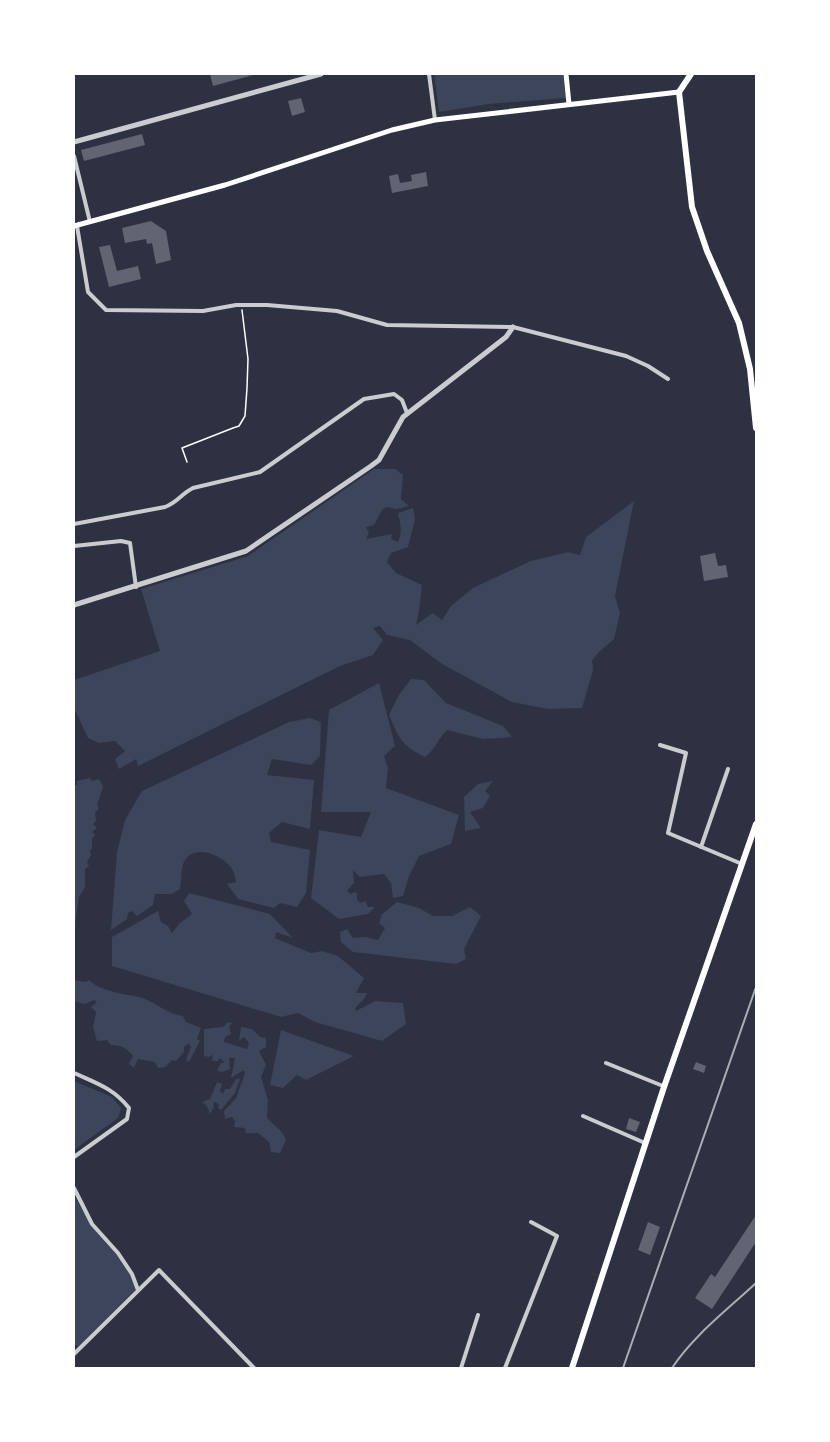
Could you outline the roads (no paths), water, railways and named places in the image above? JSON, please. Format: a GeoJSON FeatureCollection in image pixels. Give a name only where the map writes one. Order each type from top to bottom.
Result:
{"type":"FeatureCollection","features":[{"type":"Feature","properties":{"kind":"main road"},"geometry":{"type":"LineString","coordinates":[[566,74],[569,104]]}},
{"type":"Feature","properties":{"kind":"main road"},"geometry":{"type":"LineString","coordinates":[[692,74],[679,92],[693,207],[707,250],[739,323],[750,369],[756,428]]}},
{"type":"Feature","properties":{"kind":"main road"},"geometry":{"type":"LineString","coordinates":[[75,226],[225,185],[392,130],[435,120],[679,92]]}},
{"type":"Feature","properties":{"kind":"main road"},"geometry":{"type":"LineString","coordinates":[[572,1368],[645,1143],[756,824]]}},
{"type":"Feature","properties":{"kind":"street"},"geometry":{"type":"LineString","coordinates":[[74,142],[321,74]]}},
{"type":"Feature","properties":{"kind":"street"},"geometry":{"type":"LineString","coordinates":[[429,74],[435,120]]}},
{"type":"Feature","properties":{"kind":"street"},"geometry":{"type":"LineString","coordinates":[[74,156],[90,222]]}},
{"type":"Feature","properties":{"kind":"street"},"geometry":{"type":"LineString","coordinates":[[75,226],[88,292],[106,310],[203,311],[242,305],[285,306],[337,311],[387,325],[513,327],[626,356],[668,379]]}},
{"type":"Feature","properties":{"kind":"street"},"geometry":{"type":"LineString","coordinates":[[74,605],[246,551],[379,460],[407,413],[506,337],[513,327]]}},
{"type":"Feature","properties":{"kind":"street"},"geometry":{"type":"LineString","coordinates":[[74,524],[165,507],[178,501],[185,491],[193,488],[260,472],[364,399],[394,394],[402,400],[407,413]]}},
{"type":"Feature","properties":{"kind":"street"},"geometry":{"type":"LineString","coordinates":[[74,546],[122,541],[130,543],[136,587]]}},
{"type":"Feature","properties":{"kind":"street"},"geometry":{"type":"LineString","coordinates":[[660,745],[686,753],[668,833],[743,864]]}},
{"type":"Feature","properties":{"kind":"street"},"geometry":{"type":"LineString","coordinates":[[701,847],[728,769]]}},
{"type":"Feature","properties":{"kind":"street"},"geometry":{"type":"LineString","coordinates":[[606,1063],[664,1087]]}},
{"type":"Feature","properties":{"kind":"street"},"geometry":{"type":"LineString","coordinates":[[74,1073],[107,1088],[119,1096],[129,1108],[127,1119],[74,1157]]}},
{"type":"Feature","properties":{"kind":"street"},"geometry":{"type":"LineString","coordinates":[[583,1116],[645,1143]]}},
{"type":"Feature","properties":{"kind":"street"},"geometry":{"type":"LineString","coordinates":[[74,1188],[92,1224],[118,1253],[132,1274],[138,1290]]}},
{"type":"Feature","properties":{"kind":"street"},"geometry":{"type":"LineString","coordinates":[[505,1368],[557,1236],[531,1222]]}},
{"type":"Feature","properties":{"kind":"street"},"geometry":{"type":"LineString","coordinates":[[74,1354],[159,1270],[254,1368]]}},
{"type":"Feature","properties":{"kind":"street"},"geometry":{"type":"LineString","coordinates":[[460,1368],[478,1315]]}},
{"type":"Feature","properties":{"kind":"railway"},"geometry":{"type":"LineString","coordinates":[[623,1368],[756,987]]}},
{"type":"Feature","properties":{"kind":"railway"},"geometry":{"type":"LineString","coordinates":[[672,1368],[701,1334],[756,1283]]}}]}
